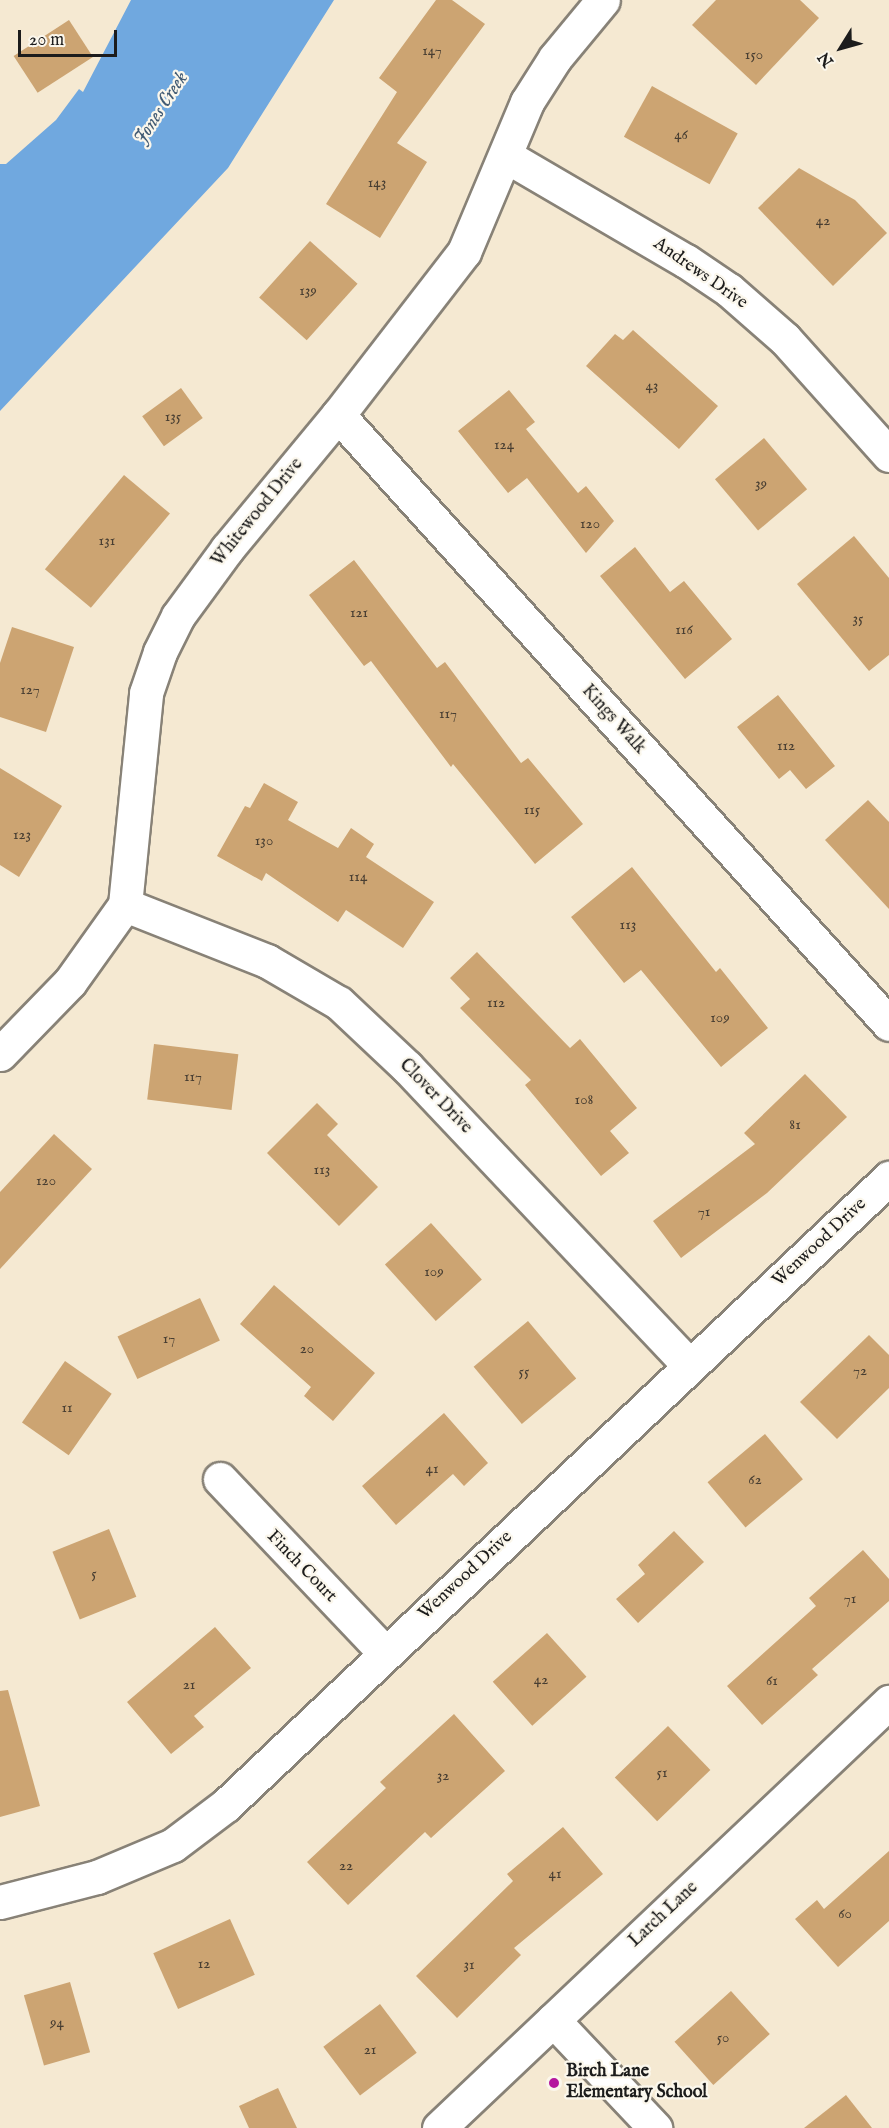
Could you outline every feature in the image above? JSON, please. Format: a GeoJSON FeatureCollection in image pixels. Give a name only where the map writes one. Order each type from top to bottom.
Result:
{"type":"FeatureCollection","features":[{"type":"Feature","properties":{"kind":"street","name":"Whitewood Drive"},"geometry":{"type":"LineString","coordinates":[[0,1054],[70,982],[125,905],[146,693],[160,652],[178,616],[227,549],[338,415],[464,252],[527,102],[555,58],[603,0]]}},
{"type":"Feature","properties":{"kind":"street","name":"Andrews Drive"},"geometry":{"type":"LineString","coordinates":[[506,156],[686,261],[729,290],[785,339],[889,455]]}},
{"type":"Feature","properties":{"kind":"street","name":"Kings Walk"},"geometry":{"type":"LineString","coordinates":[[338,415],[889,1024]]}},
{"type":"Feature","properties":{"kind":"street","name":"Clover Drive"},"geometry":{"type":"LineString","coordinates":[[125,905],[267,961],[339,1003],[407,1067],[689,1365]]}},
{"type":"Feature","properties":{"kind":"street","name":"Wenwood Drive"},"geometry":{"type":"LineString","coordinates":[[0,1902],[97,1877],[172,1845],[226,1805],[889,1178]]}},
{"type":"Feature","properties":{"kind":"street","name":"Finch Court"},"geometry":{"type":"LineString","coordinates":[[220,1479],[385,1653]]}},
{"type":"Feature","properties":{"kind":"street","name":"Larch Lane"},"geometry":{"type":"LineString","coordinates":[[439,2128],[889,1702]]}},
{"type":"Feature","properties":{"kind":"street"},"geometry":{"type":"LineString","coordinates":[[553,2020],[655,2128]]}},
{"type":"Feature","properties":{"kind":"water","name":"Jones Creek"},"geometry":{"type":"Polygon","coordinates":[[[131,0],[334,0],[228,168],[0,411],[0,164],[6,164],[56,120],[79,89],[83,92],[131,0]]]}},
{"type":"Feature","properties":{"kind":"building"},"geometry":{"type":"Polygon","coordinates":[[[436,0],[452,0],[485,24],[397,143],[427,162],[380,238],[326,204],[397,92],[379,78],[436,0]]]}},
{"type":"Feature","properties":{"kind":"building"},"geometry":{"type":"Polygon","coordinates":[[[716,0],[800,0],[819,18],[756,85],[692,25],[716,0]]]}},
{"type":"Feature","properties":{"kind":"building"},"geometry":{"type":"Polygon","coordinates":[[[69,20],[93,57],[38,93],[14,56],[69,20]]]}},
{"type":"Feature","properties":{"kind":"building"},"geometry":{"type":"Polygon","coordinates":[[[652,86],[738,134],[710,184],[624,137],[652,86]]]}},
{"type":"Feature","properties":{"kind":"building"},"geometry":{"type":"Polygon","coordinates":[[[799,168],[855,200],[887,233],[833,286],[758,208],[799,168]]]}},
{"type":"Feature","properties":{"kind":"building"},"geometry":{"type":"Polygon","coordinates":[[[310,241],[358,284],[307,340],[259,297],[310,241]]]}},
{"type":"Feature","properties":{"kind":"building"},"geometry":{"type":"Polygon","coordinates":[[[633,330],[718,406],[679,449],[586,366],[615,334],[623,340],[633,330]]]}},
{"type":"Feature","properties":{"kind":"building"},"geometry":{"type":"Polygon","coordinates":[[[181,388],[203,418],[164,446],[142,416],[181,388]]]}},
{"type":"Feature","properties":{"kind":"building"},"geometry":{"type":"Polygon","coordinates":[[[509,390],[535,422],[526,429],[578,493],[586,486],[614,521],[586,553],[527,478],[508,493],[458,431],[509,390]]]}},
{"type":"Feature","properties":{"kind":"building"},"geometry":{"type":"Polygon","coordinates":[[[764,438],[807,489],[758,530],[715,479],[764,438]]]}},
{"type":"Feature","properties":{"kind":"building"},"geometry":{"type":"Polygon","coordinates":[[[124,475],[170,514],[91,608],[45,569],[124,475]]]}},
{"type":"Feature","properties":{"kind":"building"},"geometry":{"type":"Polygon","coordinates":[[[854,536],[889,578],[889,655],[869,671],[797,584],[854,536]]]}},
{"type":"Feature","properties":{"kind":"building"},"geometry":{"type":"Polygon","coordinates":[[[635,547],[670,592],[684,581],[732,639],[685,679],[600,576],[635,547]]]}},
{"type":"Feature","properties":{"kind":"building"},"geometry":{"type":"Polygon","coordinates":[[[354,560],[437,668],[445,662],[521,763],[528,758],[583,824],[535,864],[453,764],[451,767],[371,661],[364,666],[309,595],[354,560]]]}},
{"type":"Feature","properties":{"kind":"building"},"geometry":{"type":"Polygon","coordinates":[[[12,627],[74,647],[46,732],[0,717],[0,663],[12,627]]]}},
{"type":"Feature","properties":{"kind":"building"},"geometry":{"type":"Polygon","coordinates":[[[778,695],[835,766],[806,789],[790,770],[779,779],[737,727],[778,695]]]}},
{"type":"Feature","properties":{"kind":"building"},"geometry":{"type":"Polygon","coordinates":[[[0,768],[62,806],[19,877],[0,865],[0,768]]]}},
{"type":"Feature","properties":{"kind":"building"},"geometry":{"type":"Polygon","coordinates":[[[264,783],[298,802],[288,820],[338,848],[351,828],[374,844],[366,857],[434,902],[403,948],[346,910],[338,922],[266,873],[262,881],[217,856],[245,806],[250,808],[264,783]]]}},
{"type":"Feature","properties":{"kind":"building"},"geometry":{"type":"Polygon","coordinates":[[[868,800],[889,822],[889,909],[825,840],[868,800]]]}},
{"type":"Feature","properties":{"kind":"building"},"geometry":{"type":"Polygon","coordinates":[[[632,867],[716,972],[720,968],[768,1028],[721,1067],[641,970],[624,983],[571,917],[632,867]]]}},
{"type":"Feature","properties":{"kind":"building"},"geometry":{"type":"Polygon","coordinates":[[[477,952],[570,1048],[580,1039],[637,1108],[610,1131],[629,1153],[601,1176],[525,1085],[531,1080],[460,1008],[470,999],[450,978],[477,952]]]}},
{"type":"Feature","properties":{"kind":"building"},"geometry":{"type":"Polygon","coordinates":[[[154,1044],[238,1054],[232,1110],[147,1100],[154,1044]]]}},
{"type":"Feature","properties":{"kind":"building"},"geometry":{"type":"Polygon","coordinates":[[[805,1074],[847,1117],[767,1193],[681,1258],[653,1221],[755,1144],[744,1133],[805,1074]]]}},
{"type":"Feature","properties":{"kind":"building"},"geometry":{"type":"Polygon","coordinates":[[[317,1103],[338,1124],[327,1135],[378,1187],[339,1226],[267,1153],[317,1103]]]}},
{"type":"Feature","properties":{"kind":"building"},"geometry":{"type":"Polygon","coordinates":[[[54,1134],[92,1169],[0,1269],[0,1192],[54,1134]]]}},
{"type":"Feature","properties":{"kind":"building"},"geometry":{"type":"Polygon","coordinates":[[[431,1223],[482,1279],[436,1321],[385,1264],[431,1223]]]}},
{"type":"Feature","properties":{"kind":"building"},"geometry":{"type":"Polygon","coordinates":[[[274,1285],[375,1373],[333,1421],[304,1396],[311,1387],[240,1324],[274,1285]]]}},
{"type":"Feature","properties":{"kind":"building"},"geometry":{"type":"Polygon","coordinates":[[[200,1298],[220,1341],[137,1379],[118,1336],[200,1298]]]}},
{"type":"Feature","properties":{"kind":"building"},"geometry":{"type":"Polygon","coordinates":[[[528,1321],[576,1378],[522,1424],[474,1367],[528,1321]]]}},
{"type":"Feature","properties":{"kind":"building"},"geometry":{"type":"Polygon","coordinates":[[[869,1335],[889,1355],[889,1388],[837,1439],[800,1402],[869,1335]]]}},
{"type":"Feature","properties":{"kind":"building"},"geometry":{"type":"Polygon","coordinates":[[[65,1361],[112,1394],[69,1455],[22,1422],[65,1361]]]}},
{"type":"Feature","properties":{"kind":"building"},"geometry":{"type":"Polygon","coordinates":[[[444,1413],[488,1463],[464,1486],[453,1474],[396,1525],[362,1486],[444,1413]]]}},
{"type":"Feature","properties":{"kind":"building"},"geometry":{"type":"Polygon","coordinates":[[[765,1434],[803,1479],[745,1527],[708,1482],[765,1434]]]}},
{"type":"Feature","properties":{"kind":"building"},"geometry":{"type":"Polygon","coordinates":[[[109,1529],[136,1597],[80,1620],[52,1552],[109,1529]]]}},
{"type":"Feature","properties":{"kind":"building"},"geometry":{"type":"Polygon","coordinates":[[[674,1531],[704,1562],[638,1623],[616,1599],[645,1574],[638,1565],[674,1531]]]}},
{"type":"Feature","properties":{"kind":"building"},"geometry":{"type":"Polygon","coordinates":[[[863,1550],[889,1579],[889,1601],[812,1669],[818,1675],[762,1725],[727,1686],[816,1606],[809,1598],[863,1550]]]}},
{"type":"Feature","properties":{"kind":"building"},"geometry":{"type":"Polygon","coordinates":[[[215,1627],[251,1668],[194,1716],[204,1727],[171,1754],[127,1702],[215,1627]]]}},
{"type":"Feature","properties":{"kind":"building"},"geometry":{"type":"Polygon","coordinates":[[[547,1633],[586,1677],[532,1726],[493,1682],[547,1633]]]}},
{"type":"Feature","properties":{"kind":"building"},"geometry":{"type":"Polygon","coordinates":[[[8,1690],[40,1806],[0,1817],[0,1691],[8,1690]]]}},
{"type":"Feature","properties":{"kind":"building"},"geometry":{"type":"Polygon","coordinates":[[[454,1714],[505,1771],[431,1838],[425,1832],[348,1905],[307,1862],[386,1788],[380,1782],[454,1714]]]}},
{"type":"Feature","properties":{"kind":"building"},"geometry":{"type":"Polygon","coordinates":[[[668,1726],[710,1770],[657,1821],[615,1777],[668,1726]]]}},
{"type":"Feature","properties":{"kind":"building"},"geometry":{"type":"Polygon","coordinates":[[[563,1827],[603,1874],[514,1948],[521,1955],[457,2018],[416,1976],[513,1881],[507,1874],[563,1827]]]}},
{"type":"Feature","properties":{"kind":"building"},"geometry":{"type":"Polygon","coordinates":[[[889,1851],[889,1921],[838,1967],[795,1919],[817,1900],[824,1909],[889,1851]]]}},
{"type":"Feature","properties":{"kind":"building"},"geometry":{"type":"Polygon","coordinates":[[[230,1919],[255,1975],[178,2009],[153,1953],[230,1919]]]}},
{"type":"Feature","properties":{"kind":"building"},"geometry":{"type":"Polygon","coordinates":[[[70,1982],[90,2052],[44,2065],[24,1995],[70,1982]]]}},
{"type":"Feature","properties":{"kind":"building"},"geometry":{"type":"Polygon","coordinates":[[[731,1991],[770,2034],[713,2085],[675,2042],[731,1991]]]}},
{"type":"Feature","properties":{"kind":"building"},"geometry":{"type":"Polygon","coordinates":[[[380,2004],[417,2053],[360,2095],[323,2047],[380,2004]]]}},
{"type":"Feature","properties":{"kind":"building"},"geometry":{"type":"Polygon","coordinates":[[[278,2088],[297,2128],[249,2128],[239,2106],[278,2088]]]}},
{"type":"Feature","properties":{"kind":"building"},"geometry":{"type":"Polygon","coordinates":[[[846,2095],[872,2128],[804,2128],[846,2095]]]}},
{"type":"Feature","properties":{"kind":"place","name":"Birch Lane Elementary School"},"geometry":{"type":"Point","coordinates":[554,2083]}}]}
